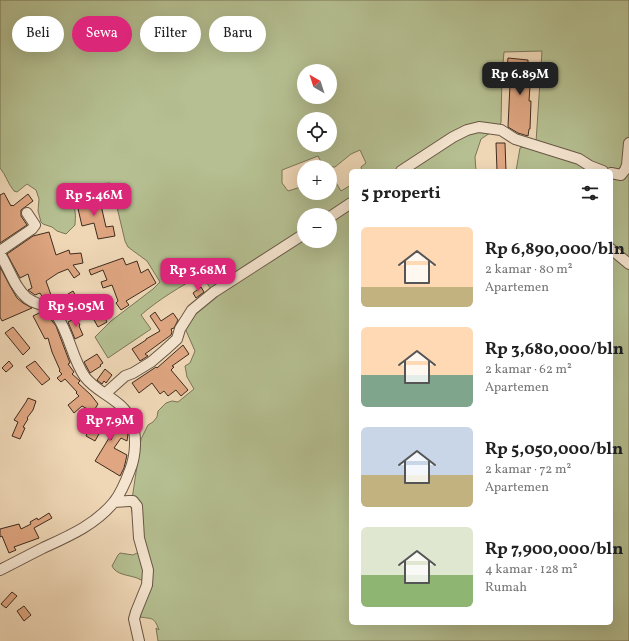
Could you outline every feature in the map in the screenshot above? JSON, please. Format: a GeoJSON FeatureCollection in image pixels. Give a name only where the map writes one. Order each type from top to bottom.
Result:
{"type":"FeatureCollection","features":[{"type":"Feature","properties":{"kind":"street"},"geometry":{"type":"LineString","coordinates":[[404,169],[452,137],[467,130],[479,127],[501,130],[515,139],[579,159],[590,168]]}},
{"type":"Feature","properties":{"kind":"street"},"geometry":{"type":"LineString","coordinates":[[613,173],[621,175],[625,170],[628,159],[629,143]]}},
{"type":"Feature","properties":{"kind":"street"},"geometry":{"type":"LineString","coordinates":[[337,212],[349,204]]}},
{"type":"Feature","properties":{"kind":"street"},"geometry":{"type":"LineString","coordinates":[[0,570],[76,533],[105,512],[121,491],[133,463],[135,438],[131,419],[124,408],[89,381],[81,370],[68,337],[56,315],[49,308],[32,301],[24,294],[16,283],[0,253],[32,229],[35,225],[27,213]]}},
{"type":"Feature","properties":{"kind":"street"},"geometry":{"type":"LineString","coordinates":[[106,393],[125,376],[151,362],[177,339],[180,329],[192,310],[214,292],[297,239]]}},
{"type":"Feature","properties":{"kind":"street"},"geometry":{"type":"LineString","coordinates":[[613,250],[629,264]]}},
{"type":"Feature","properties":{"kind":"street"},"geometry":{"type":"LineString","coordinates":[[114,502],[129,501],[133,502],[137,506],[139,538],[148,570],[148,585],[134,618],[139,641]]}},
{"type":"Feature","properties":{"kind":"green space"},"geometry":{"type":"Polygon","coordinates":[[[0,0],[629,0],[629,641],[158,641],[156,628],[159,630],[156,623],[152,619],[140,617],[138,611],[152,585],[137,578],[120,573],[112,566],[120,553],[133,555],[139,552],[131,506],[141,439],[148,425],[153,422],[157,417],[158,411],[166,403],[172,401],[178,402],[194,389],[187,377],[185,366],[190,363],[195,351],[184,326],[200,308],[216,296],[201,275],[162,298],[141,315],[151,329],[108,358],[95,337],[111,321],[160,282],[147,261],[128,247],[125,241],[110,183],[93,185],[77,192],[73,203],[75,209],[75,225],[66,234],[41,222],[38,211],[39,199],[36,190],[27,184],[17,192],[14,191],[0,168],[0,0]]]}},
{"type":"Feature","properties":{"kind":"building"},"geometry":{"type":"Polygon","coordinates":[[[508,58],[528,60],[528,71],[531,71],[529,101],[531,101],[530,129],[528,136],[518,133],[508,127],[510,69],[507,68],[508,58]]]}},
{"type":"Feature","properties":{"kind":"building"},"geometry":{"type":"Polygon","coordinates":[[[496,143],[505,143],[506,169],[497,169],[496,143]]]}},
{"type":"Feature","properties":{"kind":"building"},"geometry":{"type":"Polygon","coordinates":[[[4,193],[11,206],[28,194],[33,201],[21,210],[21,216],[27,225],[0,243],[0,195],[4,193]]]}},
{"type":"Feature","properties":{"kind":"building"},"geometry":{"type":"Polygon","coordinates":[[[88,197],[90,203],[100,201],[106,227],[113,226],[115,236],[98,239],[94,223],[82,226],[76,200],[88,197]]]}},
{"type":"Feature","properties":{"kind":"building"},"geometry":{"type":"Polygon","coordinates":[[[49,232],[56,255],[69,250],[70,254],[81,253],[83,263],[73,265],[80,274],[74,278],[68,269],[58,273],[46,281],[51,295],[45,299],[40,293],[35,295],[28,290],[32,288],[28,274],[20,278],[7,254],[33,236],[49,232]]]}},
{"type":"Feature","properties":{"kind":"building"},"geometry":{"type":"Polygon","coordinates":[[[123,258],[126,265],[137,261],[141,273],[148,269],[156,283],[126,301],[129,305],[121,310],[116,303],[118,301],[112,285],[103,288],[101,282],[107,280],[103,270],[91,275],[89,270],[123,258]]]}},
{"type":"Feature","properties":{"kind":"building"},"geometry":{"type":"Polygon","coordinates":[[[0,267],[17,298],[32,308],[2,321],[0,317],[0,267]]]}},
{"type":"Feature","properties":{"kind":"building"},"geometry":{"type":"Polygon","coordinates":[[[201,287],[204,292],[196,298],[193,293],[201,287]]]}},
{"type":"Feature","properties":{"kind":"building"},"geometry":{"type":"Polygon","coordinates":[[[73,291],[79,302],[73,305],[68,294],[73,291]]]}},
{"type":"Feature","properties":{"kind":"building"},"geometry":{"type":"Polygon","coordinates":[[[41,312],[49,317],[56,326],[70,363],[68,364],[74,372],[72,374],[80,381],[78,383],[98,404],[93,412],[82,406],[74,413],[68,405],[79,396],[65,379],[61,382],[57,378],[62,374],[59,371],[60,370],[48,338],[45,339],[33,316],[41,312]]]}},
{"type":"Feature","properties":{"kind":"building"},"geometry":{"type":"Polygon","coordinates":[[[155,312],[161,321],[173,313],[178,320],[174,328],[171,329],[171,335],[145,354],[148,356],[140,361],[132,349],[160,331],[150,316],[155,312]]]}},
{"type":"Feature","properties":{"kind":"building"},"geometry":{"type":"Polygon","coordinates":[[[103,315],[107,322],[98,327],[94,320],[103,315]]]}},
{"type":"Feature","properties":{"kind":"building"},"geometry":{"type":"Polygon","coordinates":[[[76,318],[83,335],[75,339],[68,322],[76,318]]]}},
{"type":"Feature","properties":{"kind":"building"},"geometry":{"type":"Polygon","coordinates":[[[13,327],[30,348],[23,355],[5,333],[13,327]]]}},
{"type":"Feature","properties":{"kind":"building"},"geometry":{"type":"Polygon","coordinates":[[[183,345],[189,354],[172,366],[174,367],[171,370],[188,390],[181,396],[176,390],[168,396],[164,391],[160,394],[152,383],[139,393],[132,383],[156,367],[157,368],[183,345]]]}},
{"type":"Feature","properties":{"kind":"building"},"geometry":{"type":"Polygon","coordinates":[[[97,354],[103,363],[90,373],[84,362],[97,354]]]}},
{"type":"Feature","properties":{"kind":"building"},"geometry":{"type":"Polygon","coordinates":[[[9,361],[13,366],[6,372],[2,368],[9,361]]]}},
{"type":"Feature","properties":{"kind":"building"},"geometry":{"type":"Polygon","coordinates":[[[35,361],[50,379],[42,385],[26,367],[35,361]]]}},
{"type":"Feature","properties":{"kind":"building"},"geometry":{"type":"Polygon","coordinates":[[[105,369],[112,375],[106,383],[104,381],[102,384],[97,380],[105,369]]]}},
{"type":"Feature","properties":{"kind":"building"},"geometry":{"type":"Polygon","coordinates":[[[28,398],[36,401],[33,410],[23,427],[25,428],[20,439],[12,436],[18,422],[14,420],[28,398]]]}},
{"type":"Feature","properties":{"kind":"building"},"geometry":{"type":"Polygon","coordinates":[[[109,409],[116,413],[115,415],[122,418],[120,423],[126,426],[124,432],[128,434],[127,441],[121,438],[114,448],[127,455],[124,468],[120,476],[95,461],[109,438],[111,440],[117,427],[106,422],[102,433],[100,432],[95,441],[86,436],[89,429],[91,430],[98,412],[106,415],[109,409]]]}},
{"type":"Feature","properties":{"kind":"building"},"geometry":{"type":"Polygon","coordinates":[[[49,513],[52,518],[34,528],[39,538],[14,547],[16,550],[9,553],[2,536],[0,537],[0,529],[19,524],[21,529],[31,524],[30,522],[37,518],[38,520],[49,513]]]}},
{"type":"Feature","properties":{"kind":"building"},"geometry":{"type":"Polygon","coordinates":[[[12,592],[17,596],[6,608],[1,604],[12,592]]]}},
{"type":"Feature","properties":{"kind":"building"},"geometry":{"type":"Polygon","coordinates":[[[24,606],[31,615],[24,621],[17,611],[24,606]]]}}]}
